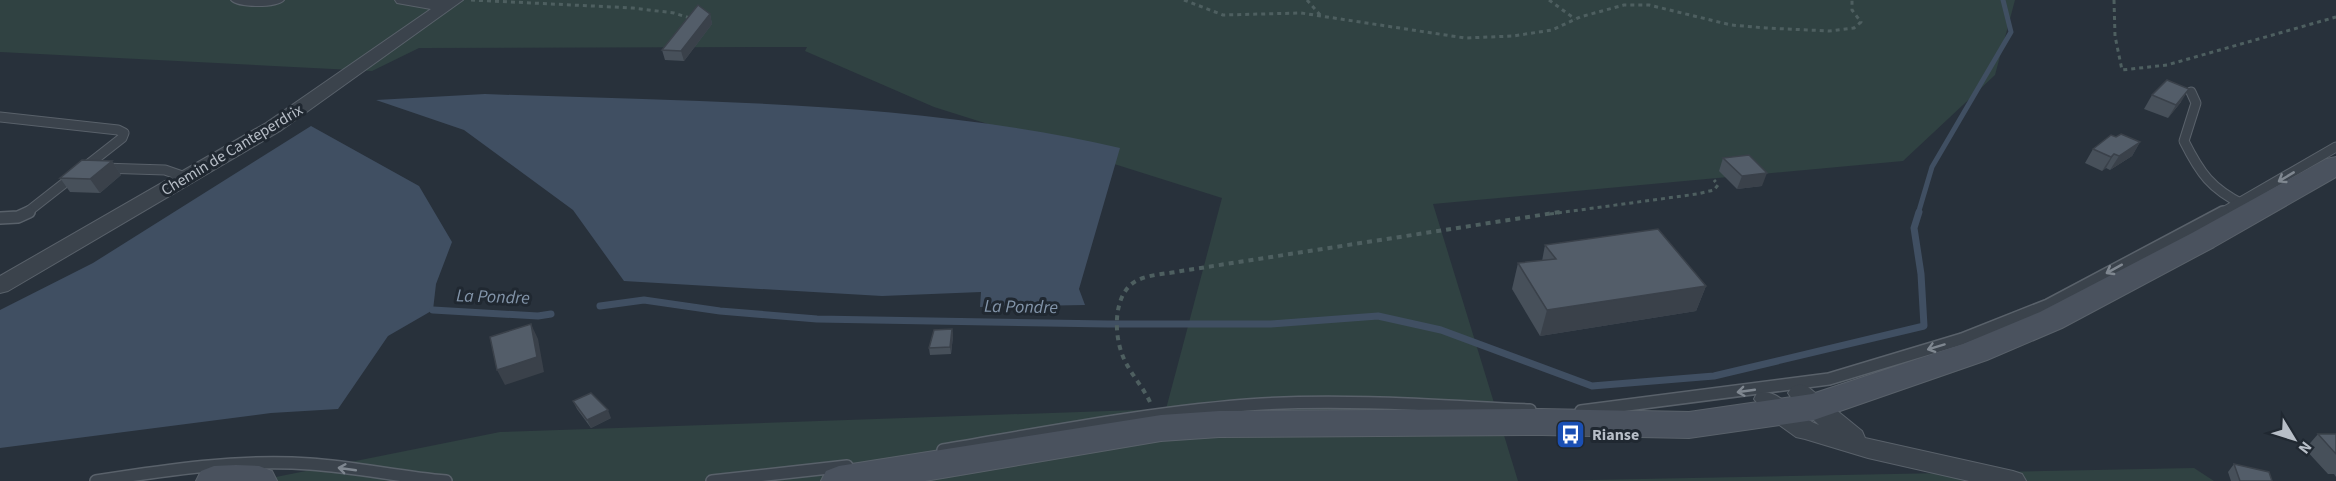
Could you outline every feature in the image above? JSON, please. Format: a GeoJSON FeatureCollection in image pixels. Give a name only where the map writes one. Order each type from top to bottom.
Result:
{"type":"FeatureCollection","features":[{"type":"Feature","properties":{"kind":"main road"},"geometry":{"type":"LineString","coordinates":[[852,472],[1173,427],[1219,424],[1634,422],[1689,425],[1924,370],[2051,320],[2247,207],[2336,165]]}},
{"type":"Feature","properties":{"kind":"main road"},"geometry":{"type":"LineString","coordinates":[[214,481],[236,479],[259,481]]}},
{"type":"Feature","properties":{"kind":"street"},"geometry":{"type":"LineString","coordinates":[[239,0],[276,0]]}},
{"type":"Feature","properties":{"kind":"street"},"geometry":{"type":"LineString","coordinates":[[403,0],[450,3]]}},
{"type":"Feature","properties":{"kind":"street","name":"Chemin de Canteperdrix"},"geometry":{"type":"LineString","coordinates":[[0,286],[273,127],[450,3]]}},
{"type":"Feature","properties":{"kind":"street"},"geometry":{"type":"LineString","coordinates":[[1790,403],[1805,430],[1868,448],[2013,481]]}},
{"type":"Feature","properties":{"kind":"street"},"geometry":{"type":"LineString","coordinates":[[1790,403],[1840,429],[1868,448]]}},
{"type":"Feature","properties":{"kind":"lane"},"geometry":{"type":"LineString","coordinates":[[2191,92],[2196,103],[2184,141],[2202,175],[2221,195],[2247,207]]}},
{"type":"Feature","properties":{"kind":"lane"},"geometry":{"type":"LineString","coordinates":[[0,117],[118,130],[124,133],[122,138],[29,212],[18,217],[0,218]]}},
{"type":"Feature","properties":{"kind":"lane"},"geometry":{"type":"LineString","coordinates":[[932,452],[1156,416],[1227,407],[1329,404],[1584,411],[1829,378],[1962,339],[2048,305],[2247,207],[2336,147]]}},
{"type":"Feature","properties":{"kind":"lane"},"geometry":{"type":"LineString","coordinates":[[85,167],[165,170],[188,178]]}},
{"type":"Feature","properties":{"kind":"lane"},"geometry":{"type":"LineString","coordinates":[[96,481],[229,465],[310,464],[446,481]]}},
{"type":"Feature","properties":{"kind":"lane"},"geometry":{"type":"LineString","coordinates":[[712,481],[808,472],[852,472]]}},
{"type":"Feature","properties":{"kind":"path"},"geometry":{"type":"LineString","coordinates":[[464,0],[633,8],[674,13],[697,21]]}},
{"type":"Feature","properties":{"kind":"path"},"geometry":{"type":"LineString","coordinates":[[1184,0],[1223,15],[1301,14],[1465,38],[1513,36],[1552,30],[1575,19],[1624,5],[1649,4],[1731,25],[1830,31],[1854,28],[1861,22],[1852,10],[1852,0]]}},
{"type":"Feature","properties":{"kind":"path"},"geometry":{"type":"LineString","coordinates":[[1307,0],[1321,16]]}},
{"type":"Feature","properties":{"kind":"path"},"geometry":{"type":"LineString","coordinates":[[1549,0],[1575,19]]}},
{"type":"Feature","properties":{"kind":"path"},"geometry":{"type":"LineString","coordinates":[[2114,0],[2115,36],[2122,70],[2167,65],[2336,17]]}},
{"type":"Feature","properties":{"kind":"path"},"geometry":{"type":"LineString","coordinates":[[1156,416],[1123,356],[1118,340],[1118,314],[1122,296],[1134,282],[1153,276],[1574,210],[1697,194],[1714,190],[1718,185],[1714,180]]}},
{"type":"Feature","properties":{"kind":"shaded area"},"geometry":{"type":"Polygon","coordinates":[[[0,0],[2015,0],[1995,75],[1903,161],[1433,204],[1518,481],[256,481],[500,432],[1166,409],[1222,198],[934,107],[805,51],[807,47],[419,48],[372,71],[0,52],[0,0]]]}},
{"type":"Feature","properties":{"kind":"shaded area"},"geometry":{"type":"Polygon","coordinates":[[[2194,468],[2214,481],[1540,481],[2194,468]]]}},
{"type":"Feature","properties":{"kind":"water"},"geometry":{"type":"Polygon","coordinates":[[[485,94],[724,102],[884,112],[963,120],[1042,132],[1120,148],[1079,289],[1085,305],[980,307],[981,292],[882,296],[624,281],[573,210],[464,130],[376,100],[485,94]]]}},
{"type":"Feature","properties":{"kind":"water"},"geometry":{"type":"Polygon","coordinates":[[[311,126],[419,186],[452,242],[436,284],[433,310],[388,336],[338,409],[271,413],[0,448],[0,310],[93,263],[311,126]]]}},
{"type":"Feature","properties":{"kind":"building"},"geometry":{"type":"Polygon","coordinates":[[[698,5],[710,14],[681,51],[662,50],[698,5]]]}},
{"type":"Feature","properties":{"kind":"building"},"geometry":{"type":"Polygon","coordinates":[[[2167,80],[2189,89],[2176,105],[2152,95],[2167,80]]]}},
{"type":"Feature","properties":{"kind":"building"},"geometry":{"type":"Polygon","coordinates":[[[2121,134],[2140,142],[2119,156],[2114,154],[2111,157],[2093,149],[2111,135],[2116,137],[2121,134]]]}},
{"type":"Feature","properties":{"kind":"building"},"geometry":{"type":"Polygon","coordinates":[[[1749,155],[1767,173],[1742,176],[1723,158],[1749,155]]]}},
{"type":"Feature","properties":{"kind":"building"},"geometry":{"type":"Polygon","coordinates":[[[82,160],[112,161],[90,179],[60,178],[82,160]]]}},
{"type":"Feature","properties":{"kind":"building"},"geometry":{"type":"Polygon","coordinates":[[[1658,229],[1706,286],[1547,310],[1518,263],[1556,259],[1545,245],[1658,229]]]}},
{"type":"Feature","properties":{"kind":"building"},"geometry":{"type":"Polygon","coordinates":[[[531,324],[537,357],[497,370],[490,337],[531,324]]]}},
{"type":"Feature","properties":{"kind":"building"},"geometry":{"type":"Polygon","coordinates":[[[952,329],[950,347],[929,348],[934,330],[952,329]]]}},
{"type":"Feature","properties":{"kind":"building"},"geometry":{"type":"Polygon","coordinates":[[[591,393],[608,410],[587,420],[573,401],[591,393]]]}},
{"type":"Feature","properties":{"kind":"building"},"geometry":{"type":"Polygon","coordinates":[[[2318,434],[2336,434],[2336,454],[2318,434]]]}},
{"type":"Feature","properties":{"kind":"building"},"geometry":{"type":"Polygon","coordinates":[[[2234,464],[2269,472],[2272,481],[2240,481],[2234,464]]]}},
{"type":"Feature","properties":{"kind":"waterway"},"geometry":{"type":"LineString","coordinates":[[1918,214],[1932,167],[2011,32],[2003,0]]}},
{"type":"Feature","properties":{"kind":"waterway","name":"La Pondre"},"geometry":{"type":"LineString","coordinates":[[600,306],[644,300],[720,311],[817,319],[1108,324],[1271,324],[1378,316],[1441,330],[1592,386],[1714,376],[1924,326],[1921,274],[1914,228],[1919,212]]}},
{"type":"Feature","properties":{"kind":"waterway","name":"La Pondre"},"geometry":{"type":"LineString","coordinates":[[433,310],[538,316],[551,314]]}},
{"type":"Feature","properties":{"kind":"place","name":"Rianse"},"geometry":{"type":"Point","coordinates":[1571,435]}}]}
